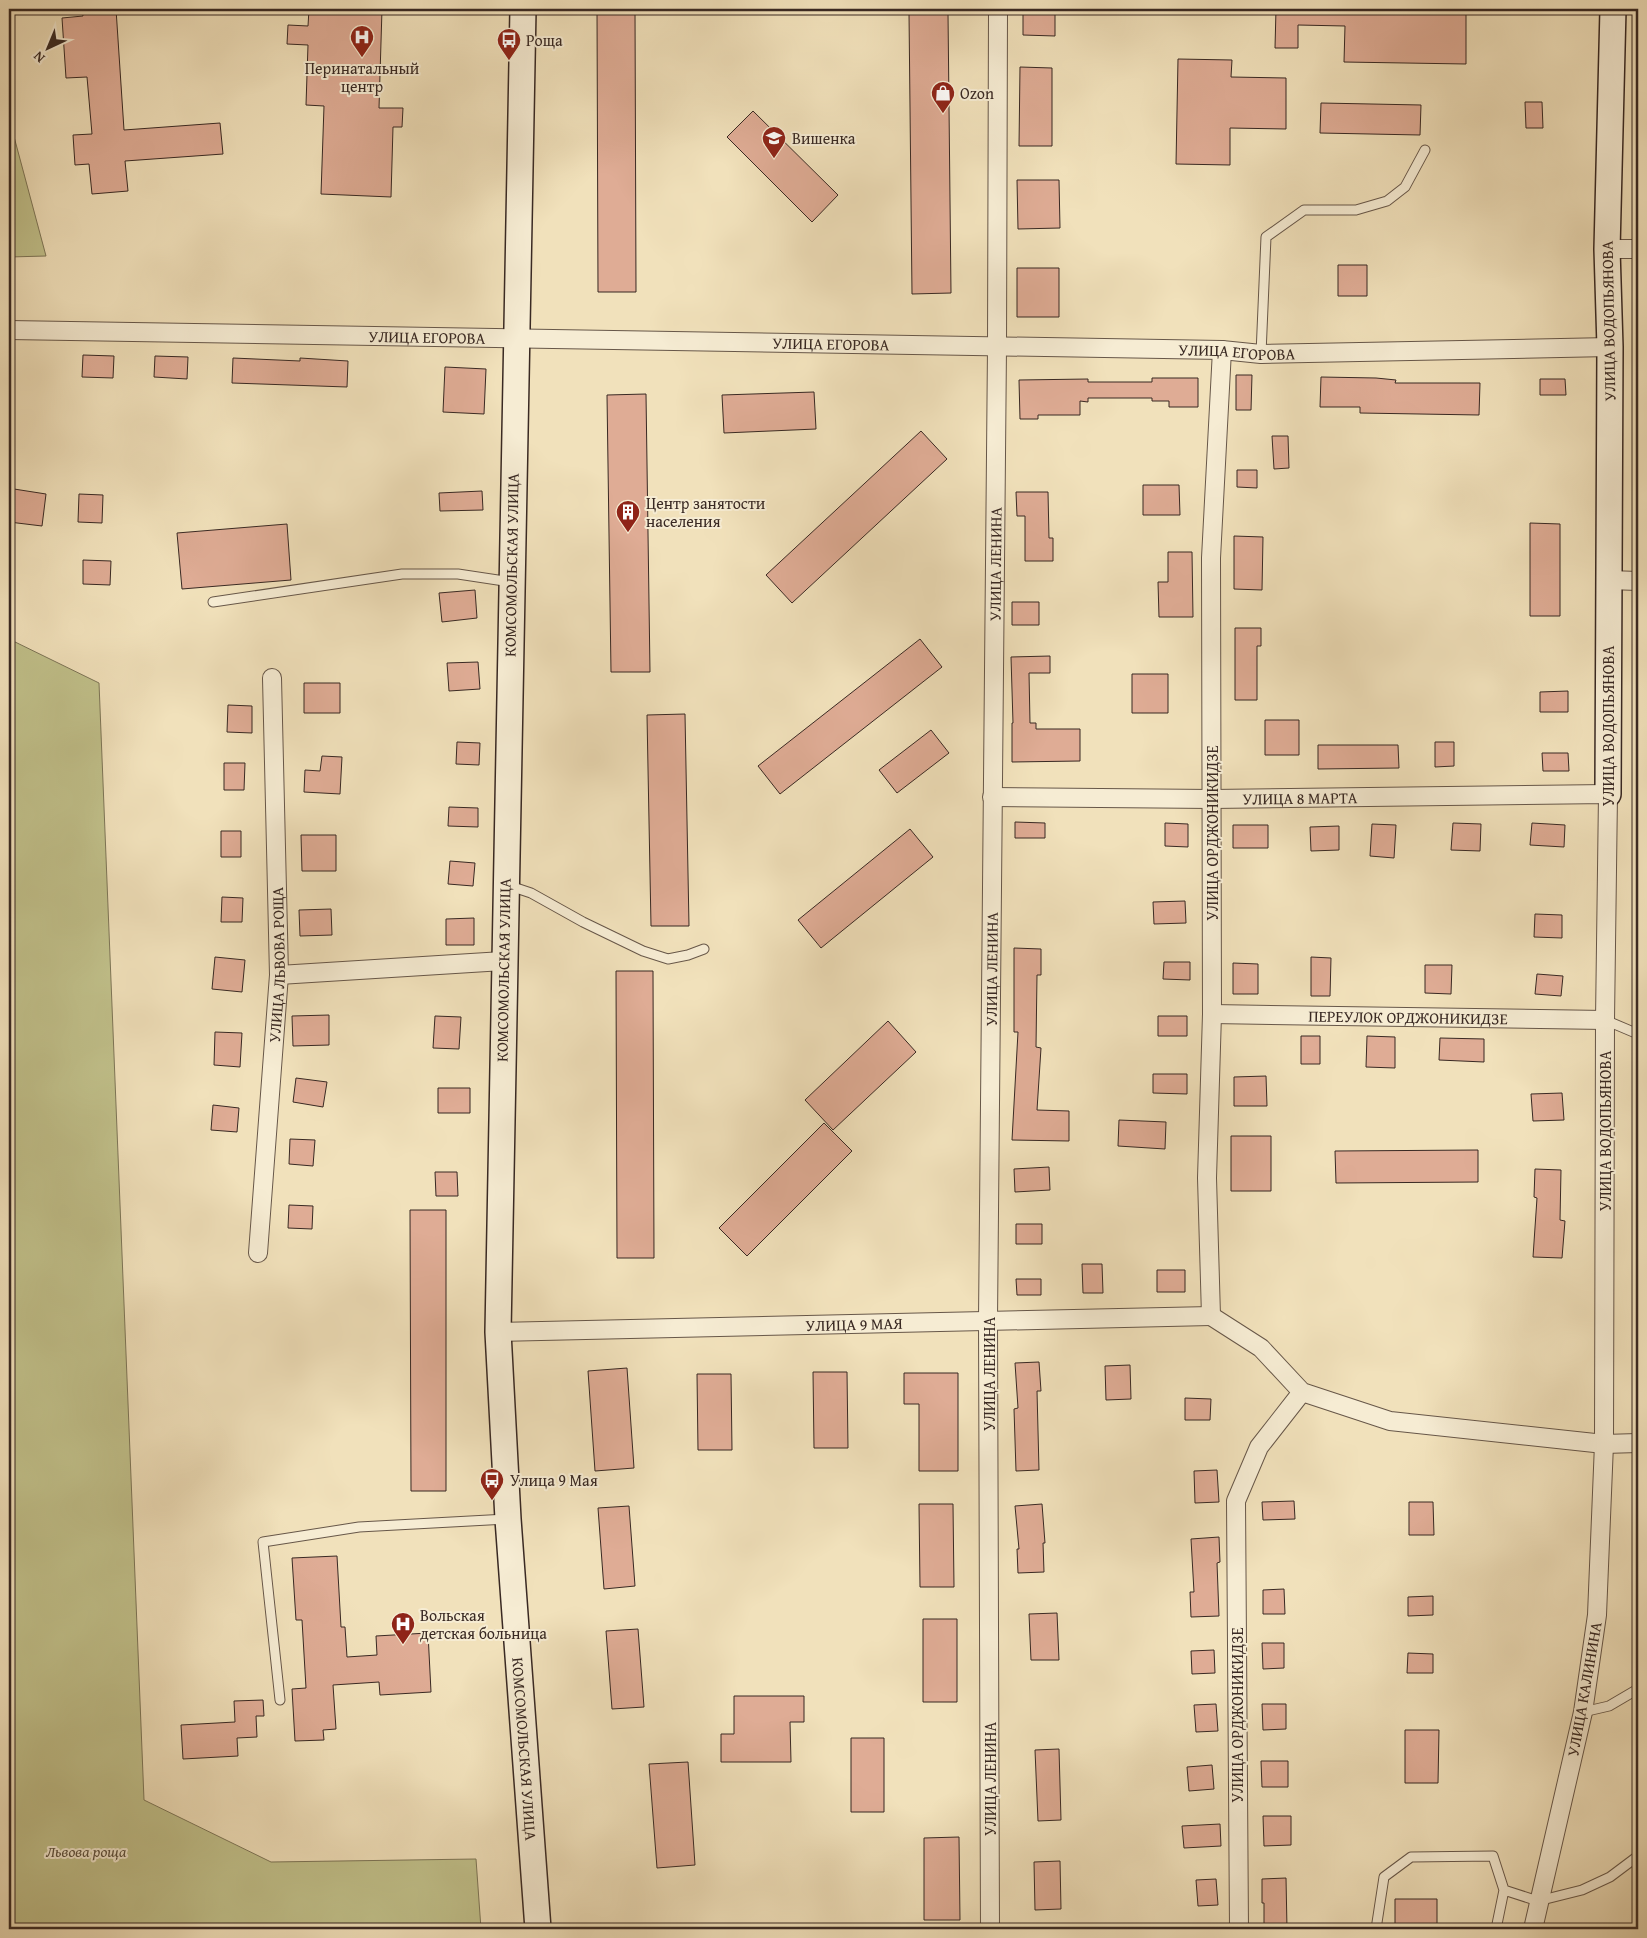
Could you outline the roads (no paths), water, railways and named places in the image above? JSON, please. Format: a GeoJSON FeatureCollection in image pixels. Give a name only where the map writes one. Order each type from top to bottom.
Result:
{"type":"FeatureCollection","features":[{"type":"Feature","properties":{"kind":"main road","name":"КОМСОМОЛЬСКАЯ УЛИЦА"},"geometry":{"type":"LineString","coordinates":[[523,9],[503,961],[498,1332],[508,1519],[538,1929]]}},
{"type":"Feature","properties":{"kind":"main road","name":"УЛИЦА ВОДОПЬЯНОВА"},"geometry":{"type":"LineString","coordinates":[[1608,794],[1610,347],[1607,249],[1613,9]]}},
{"type":"Feature","properties":{"kind":"street","name":"УЛИЦА ЛЕНИНА"},"geometry":{"type":"LineString","coordinates":[[990,1929],[988,1320],[997,348],[998,9]]}},
{"type":"Feature","properties":{"kind":"street"},"geometry":{"type":"LineString","coordinates":[[1607,249],[1638,250]]}},
{"type":"Feature","properties":{"kind":"street","name":"УЛИЦА ЕГОРОВА"},"geometry":{"type":"LineString","coordinates":[[9,330],[516,337],[997,348],[1222,350],[1261,354],[1610,347]]}},
{"type":"Feature","properties":{"kind":"street","name":"УЛИЦА ОРДЖОНИКИДЗЕ"},"geometry":{"type":"LineString","coordinates":[[1211,1316],[1207,1178],[1212,1014],[1211,558],[1222,350]]}},
{"type":"Feature","properties":{"kind":"street"},"geometry":{"type":"LineString","coordinates":[[1609,580],[1638,582]]}},
{"type":"Feature","properties":{"kind":"street","name":"УЛИЦА ЛЬВОВА РОЩА"},"geometry":{"type":"LineString","coordinates":[[258,1253],[280,975],[272,678]]}},
{"type":"Feature","properties":{"kind":"street","name":"УЛИЦА 8 МАРТА"},"geometry":{"type":"LineString","coordinates":[[992,797],[1212,799],[1608,794]]}},
{"type":"Feature","properties":{"kind":"street","name":"УЛИЦА ВОДОПЬЯНОВА"},"geometry":{"type":"LineString","coordinates":[[1604,1444],[1605,1020],[1608,794]]}},
{"type":"Feature","properties":{"kind":"street"},"geometry":{"type":"LineString","coordinates":[[280,975],[503,961]]}},
{"type":"Feature","properties":{"kind":"street","name":"ПЕРЕУЛОК ОРДЖОНИКИДЗЕ"},"geometry":{"type":"LineString","coordinates":[[1212,1014],[1605,1020]]}},
{"type":"Feature","properties":{"kind":"street"},"geometry":{"type":"LineString","coordinates":[[1211,1316],[1261,1348],[1302,1392],[1390,1421],[1604,1444],[1638,1443]]}},
{"type":"Feature","properties":{"kind":"street","name":"УЛИЦА 9 МАЯ"},"geometry":{"type":"LineString","coordinates":[[498,1332],[1211,1316]]}},
{"type":"Feature","properties":{"kind":"street","name":"УЛИЦА ОРДЖОНИКИДЗЕ"},"geometry":{"type":"LineString","coordinates":[[1239,1929],[1236,1501],[1259,1447],[1302,1392]]}},
{"type":"Feature","properties":{"kind":"street","name":"УЛИЦА КАЛИНИНА"},"geometry":{"type":"LineString","coordinates":[[1532,1929],[1584,1712],[1598,1615],[1604,1444]]}},
{"type":"Feature","properties":{"kind":"lane"},"geometry":{"type":"LineString","coordinates":[[1261,354],[1266,237],[1304,210],[1356,210],[1386,201],[1405,187],[1425,150]]}},
{"type":"Feature","properties":{"kind":"lane"},"geometry":{"type":"LineString","coordinates":[[213,602],[402,574],[458,574],[511,582]]}},
{"type":"Feature","properties":{"kind":"lane"},"geometry":{"type":"LineString","coordinates":[[505,885],[531,893],[582,922],[643,951],[668,959],[704,949]]}},
{"type":"Feature","properties":{"kind":"lane"},"geometry":{"type":"LineString","coordinates":[[1605,1020],[1638,1034]]}},
{"type":"Feature","properties":{"kind":"lane"},"geometry":{"type":"LineString","coordinates":[[280,1700],[263,1542],[359,1527],[508,1519]]}},
{"type":"Feature","properties":{"kind":"lane"},"geometry":{"type":"LineString","coordinates":[[1584,1712],[1609,1706],[1638,1689]]}},
{"type":"Feature","properties":{"kind":"lane"},"geometry":{"type":"LineString","coordinates":[[1376,1929],[1384,1877],[1411,1858],[1493,1856],[1504,1890],[1496,1929]]}},
{"type":"Feature","properties":{"kind":"lane"},"geometry":{"type":"LineString","coordinates":[[1504,1890],[1538,1900],[1582,1890],[1610,1877],[1638,1856]]}},
{"type":"Feature","properties":{"kind":"place","name":"Перинатальный центр"},"geometry":{"type":"Point","coordinates":[362,58]}},
{"type":"Feature","properties":{"kind":"place","name":"Роща"},"geometry":{"type":"Point","coordinates":[509,61]}},
{"type":"Feature","properties":{"kind":"place","name":"Ozon"},"geometry":{"type":"Point","coordinates":[943,114]}},
{"type":"Feature","properties":{"kind":"place","name":"Вишенка"},"geometry":{"type":"Point","coordinates":[774,159]}},
{"type":"Feature","properties":{"kind":"place","name":"Центр занятости населения"},"geometry":{"type":"Point","coordinates":[628,533]}},
{"type":"Feature","properties":{"kind":"place","name":"Улица 9 Мая"},"geometry":{"type":"Point","coordinates":[492,1501]}},
{"type":"Feature","properties":{"kind":"place","name":"Вольская детская больница"},"geometry":{"type":"Point","coordinates":[403,1645]}},
{"type":"Feature","properties":{"kind":"park label","name":"Львова роща"},"geometry":{"type":"Point","coordinates":[86,1851]}}]}
